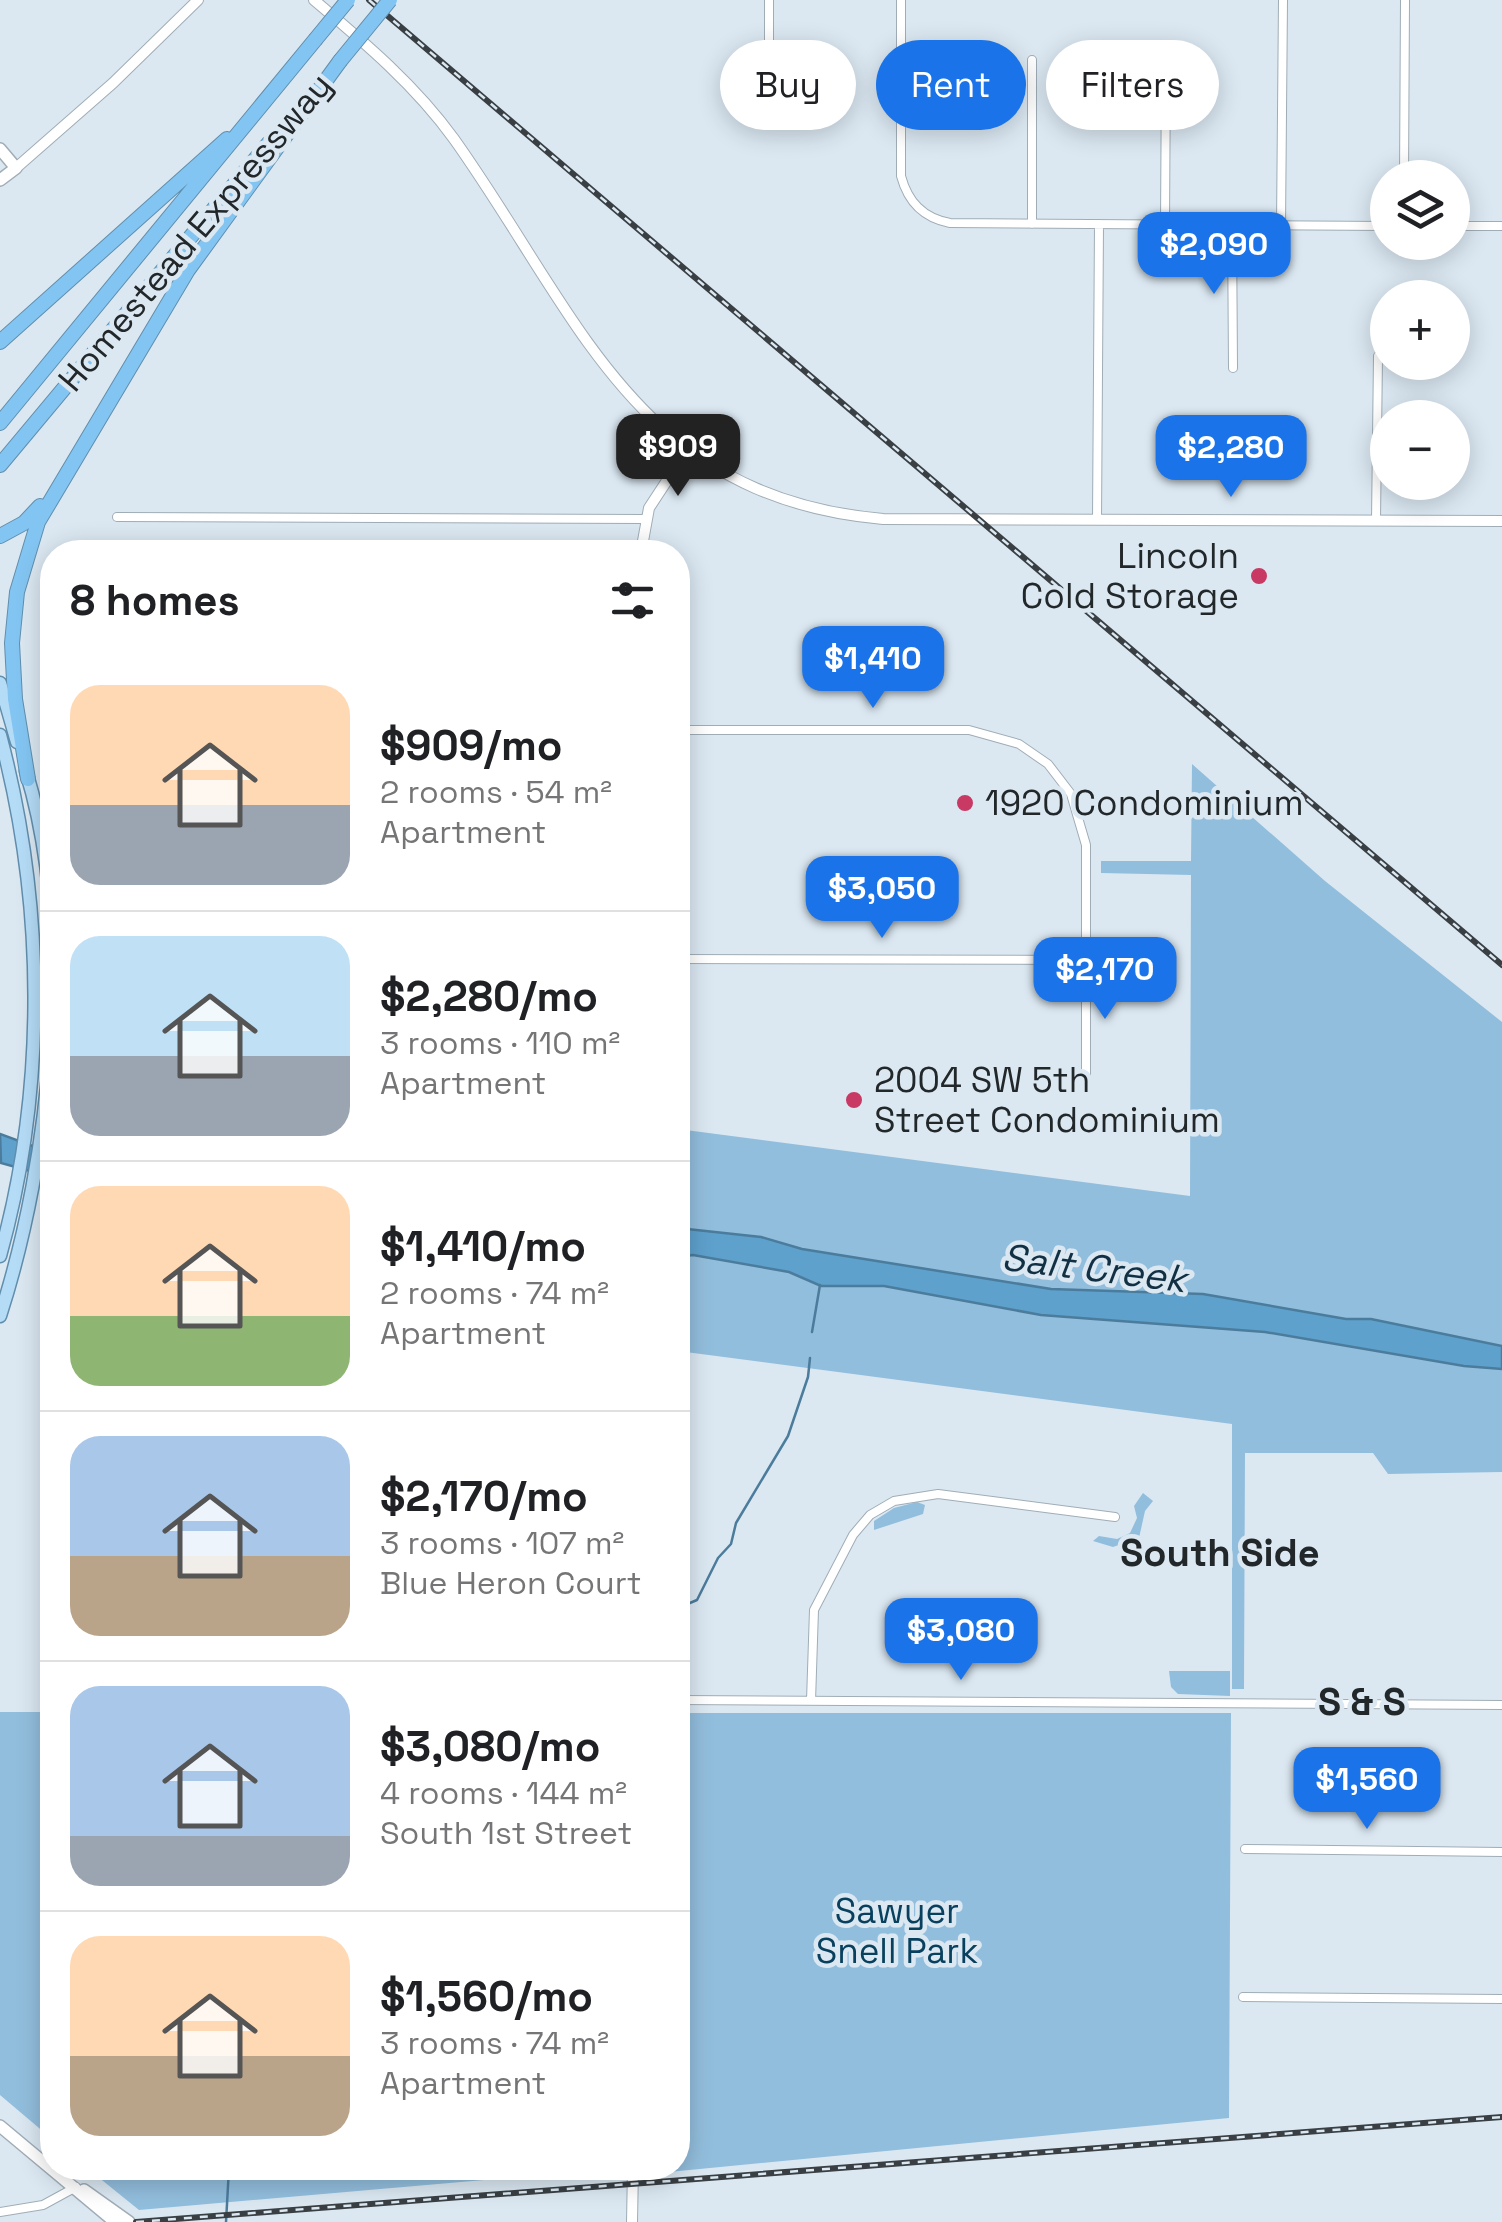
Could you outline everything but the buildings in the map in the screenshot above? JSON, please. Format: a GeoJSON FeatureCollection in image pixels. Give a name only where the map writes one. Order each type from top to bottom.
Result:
{"type":"FeatureCollection","features":[{"type":"Feature","properties":{"kind":"highway","name":"Homestead Expressway"},"geometry":{"type":"LineString","coordinates":[[0,423],[348,0]]}},
{"type":"Feature","properties":{"kind":"highway","name":"Homestead Expressway"},"geometry":{"type":"LineString","coordinates":[[0,464],[390,0]]}},
{"type":"Feature","properties":{"kind":"highway"},"geometry":{"type":"LineString","coordinates":[[28,779],[12,670],[14,616],[30,545],[56,486],[188,270],[340,61]]}},
{"type":"Feature","properties":{"kind":"highway"},"geometry":{"type":"LineString","coordinates":[[0,342],[265,105]]}},
{"type":"Feature","properties":{"kind":"highway"},"geometry":{"type":"LineString","coordinates":[[0,536],[24,523],[56,486]]}},
{"type":"Feature","properties":{"kind":"main road"},"geometry":{"type":"LineString","coordinates":[[0,150],[16,168],[0,180]]}},
{"type":"Feature","properties":{"kind":"main road"},"geometry":{"type":"LineString","coordinates":[[0,683],[28,779],[40,865]]}},
{"type":"Feature","properties":{"kind":"main road"},"geometry":{"type":"LineString","coordinates":[[0,736],[16,804],[31,913],[32,1081],[0,1256]]}},
{"type":"Feature","properties":{"kind":"main road"},"geometry":{"type":"LineString","coordinates":[[0,1316],[21,1243],[40,1132]]}},
{"type":"Feature","properties":{"kind":"main road"},"geometry":{"type":"LineString","coordinates":[[0,2126],[40,2158]]}},
{"type":"Feature","properties":{"kind":"main road"},"geometry":{"type":"LineString","coordinates":[[68,2180],[129,2222]]}},
{"type":"Feature","properties":{"kind":"main road"},"geometry":{"type":"LineString","coordinates":[[76,2186],[115,2222]]}},
{"type":"Feature","properties":{"kind":"street"},"geometry":{"type":"LineString","coordinates":[[16,168],[114,83],[198,0]]}},
{"type":"Feature","properties":{"kind":"street"},"geometry":{"type":"LineString","coordinates":[[314,0],[388,63],[434,113],[602,365],[643,414],[687,450],[762,493],[852,516],[1502,521]]}},
{"type":"Feature","properties":{"kind":"street"},"geometry":{"type":"LineString","coordinates":[[769,0],[769,40]]}},
{"type":"Feature","properties":{"kind":"street"},"geometry":{"type":"LineString","coordinates":[[900,0],[901,176],[915,206],[930,217],[950,223],[1370,226]]}},
{"type":"Feature","properties":{"kind":"street"},"geometry":{"type":"LineString","coordinates":[[1281,225],[1283,0]]}},
{"type":"Feature","properties":{"kind":"street"},"geometry":{"type":"LineString","coordinates":[[1404,160],[1405,0]]}},
{"type":"Feature","properties":{"kind":"street"},"geometry":{"type":"LineString","coordinates":[[1032,60],[1032,224]]}},
{"type":"Feature","properties":{"kind":"street"},"geometry":{"type":"LineString","coordinates":[[1165,224],[1166,130]]}},
{"type":"Feature","properties":{"kind":"street"},"geometry":{"type":"LineString","coordinates":[[1096,520],[1098,224]]}},
{"type":"Feature","properties":{"kind":"street"},"geometry":{"type":"LineString","coordinates":[[1232,225],[1232,368]]}},
{"type":"Feature","properties":{"kind":"street"},"geometry":{"type":"LineString","coordinates":[[1470,226],[1502,226]]}},
{"type":"Feature","properties":{"kind":"street"},"geometry":{"type":"LineString","coordinates":[[1376,521],[1378,380]]}},
{"type":"Feature","properties":{"kind":"street"},"geometry":{"type":"LineString","coordinates":[[642,540],[645,519],[687,450]]}},
{"type":"Feature","properties":{"kind":"street"},"geometry":{"type":"LineString","coordinates":[[117,518],[645,519]]}},
{"type":"Feature","properties":{"kind":"street"},"geometry":{"type":"LineString","coordinates":[[690,730],[969,730],[1002,737],[1048,764],[1071,794],[1084,828],[1086,1084]]}},
{"type":"Feature","properties":{"kind":"street"},"geometry":{"type":"LineString","coordinates":[[690,959],[1086,960]]}},
{"type":"Feature","properties":{"kind":"street"},"geometry":{"type":"LineString","coordinates":[[812,1701],[814,1610],[853,1535],[882,1506],[912,1495],[938,1494],[1115,1517]]}},
{"type":"Feature","properties":{"kind":"street"},"geometry":{"type":"LineString","coordinates":[[690,1700],[1502,1705]]}},
{"type":"Feature","properties":{"kind":"street"},"geometry":{"type":"LineString","coordinates":[[1245,1849],[1502,1852]]}},
{"type":"Feature","properties":{"kind":"street"},"geometry":{"type":"LineString","coordinates":[[1243,1997],[1502,1999]]}},
{"type":"Feature","properties":{"kind":"street"},"geometry":{"type":"LineString","coordinates":[[636,2180],[636,2222]]}},
{"type":"Feature","properties":{"kind":"street"},"geometry":{"type":"LineString","coordinates":[[0,2212],[43,2205],[76,2186]]}},
{"type":"Feature","properties":{"kind":"green space"},"geometry":{"type":"Polygon","coordinates":[[[1192,764],[1325,881],[1502,1022],[1502,1472],[1388,1474],[1373,1453],[1245,1453],[1244,1689],[1232,1689],[1232,1424],[690,1353],[690,1131],[1190,1196],[1191,875],[1101,873],[1101,861],[1191,861],[1192,764]]]}},
{"type":"Feature","properties":{"kind":"green space"},"geometry":{"type":"Polygon","coordinates":[[[1143,1493],[1153,1501],[1145,1511],[1139,1538],[1113,1547],[1093,1541],[1099,1536],[1117,1539],[1130,1533],[1137,1518],[1134,1506],[1143,1493]]]}},
{"type":"Feature","properties":{"kind":"green space"},"geometry":{"type":"Polygon","coordinates":[[[917,1502],[925,1505],[923,1514],[874,1530],[874,1521],[894,1508],[917,1502]]]}},
{"type":"Feature","properties":{"kind":"green space"},"geometry":{"type":"Polygon","coordinates":[[[1169,1671],[1230,1671],[1230,1696],[1178,1694],[1171,1687],[1169,1671]]]}},
{"type":"Feature","properties":{"kind":"green space"},"geometry":{"type":"Polygon","coordinates":[[[0,1712],[40,1712],[40,2129],[0,2095],[0,1712]]]}},
{"type":"Feature","properties":{"kind":"green space","name":"Sawyer Snell Park"},"geometry":{"type":"Polygon","coordinates":[[[690,1713],[1231,1713],[1229,2118],[690,2170],[690,1713]]]}},
{"type":"Feature","properties":{"kind":"green space"},"geometry":{"type":"Polygon","coordinates":[[[102,2180],[485,2180],[139,2210],[102,2180]]]}},
{"type":"Feature","properties":{"kind":"shaded area"},"geometry":{"type":"Polygon","coordinates":[[[0,1134],[40,1149],[40,1174],[1,1163],[0,1134]]]}},
{"type":"Feature","properties":{"kind":"shaded area"},"geometry":{"type":"Polygon","coordinates":[[[690,1229],[761,1237],[802,1249],[1051,1289],[1203,1294],[1346,1319],[1371,1319],[1502,1346],[1502,1369],[1265,1332],[1041,1315],[884,1286],[821,1286],[789,1272],[690,1255],[690,1229]]]}},
{"type":"Feature","properties":{"kind":"waterway"},"geometry":{"type":"LineString","coordinates":[[812,1332],[820,1285]]}},
{"type":"Feature","properties":{"kind":"waterway"},"geometry":{"type":"LineString","coordinates":[[690,1603],[697,1600],[718,1558],[731,1544],[736,1523],[788,1436],[808,1377],[810,1358]]}},
{"type":"Feature","properties":{"kind":"waterway"},"geometry":{"type":"LineString","coordinates":[[226,2222],[228,2180]]}},
{"type":"Feature","properties":{"kind":"railway"},"geometry":{"type":"LineString","coordinates":[[369,0],[1502,965]]}},
{"type":"Feature","properties":{"kind":"railway"},"geometry":{"type":"LineString","coordinates":[[690,2179],[1502,2117]]}},
{"type":"Feature","properties":{"kind":"railway"},"geometry":{"type":"LineString","coordinates":[[136,2222],[682,2180]]}},
{"type":"Feature","properties":{"kind":"place","name":"Lincoln Cold Storage"},"geometry":{"type":"Point","coordinates":[1259,576]}},
{"type":"Feature","properties":{"kind":"place","name":"1920 Condominium"},"geometry":{"type":"Point","coordinates":[965,803]}},
{"type":"Feature","properties":{"kind":"place","name":"2004 SW 5th Street Condominium"},"geometry":{"type":"Point","coordinates":[854,1100]}},
{"type":"Feature","properties":{"kind":"district","name":"South Side"},"geometry":{"type":"Point","coordinates":[1220,1553]}},
{"type":"Feature","properties":{"kind":"district","name":"S & S"},"geometry":{"type":"Point","coordinates":[1362,1702]}},
{"type":"Feature","properties":{"kind":"water label","name":"Salt Creek"},"geometry":{"type":"Point","coordinates":[1094,1268]}}]}
